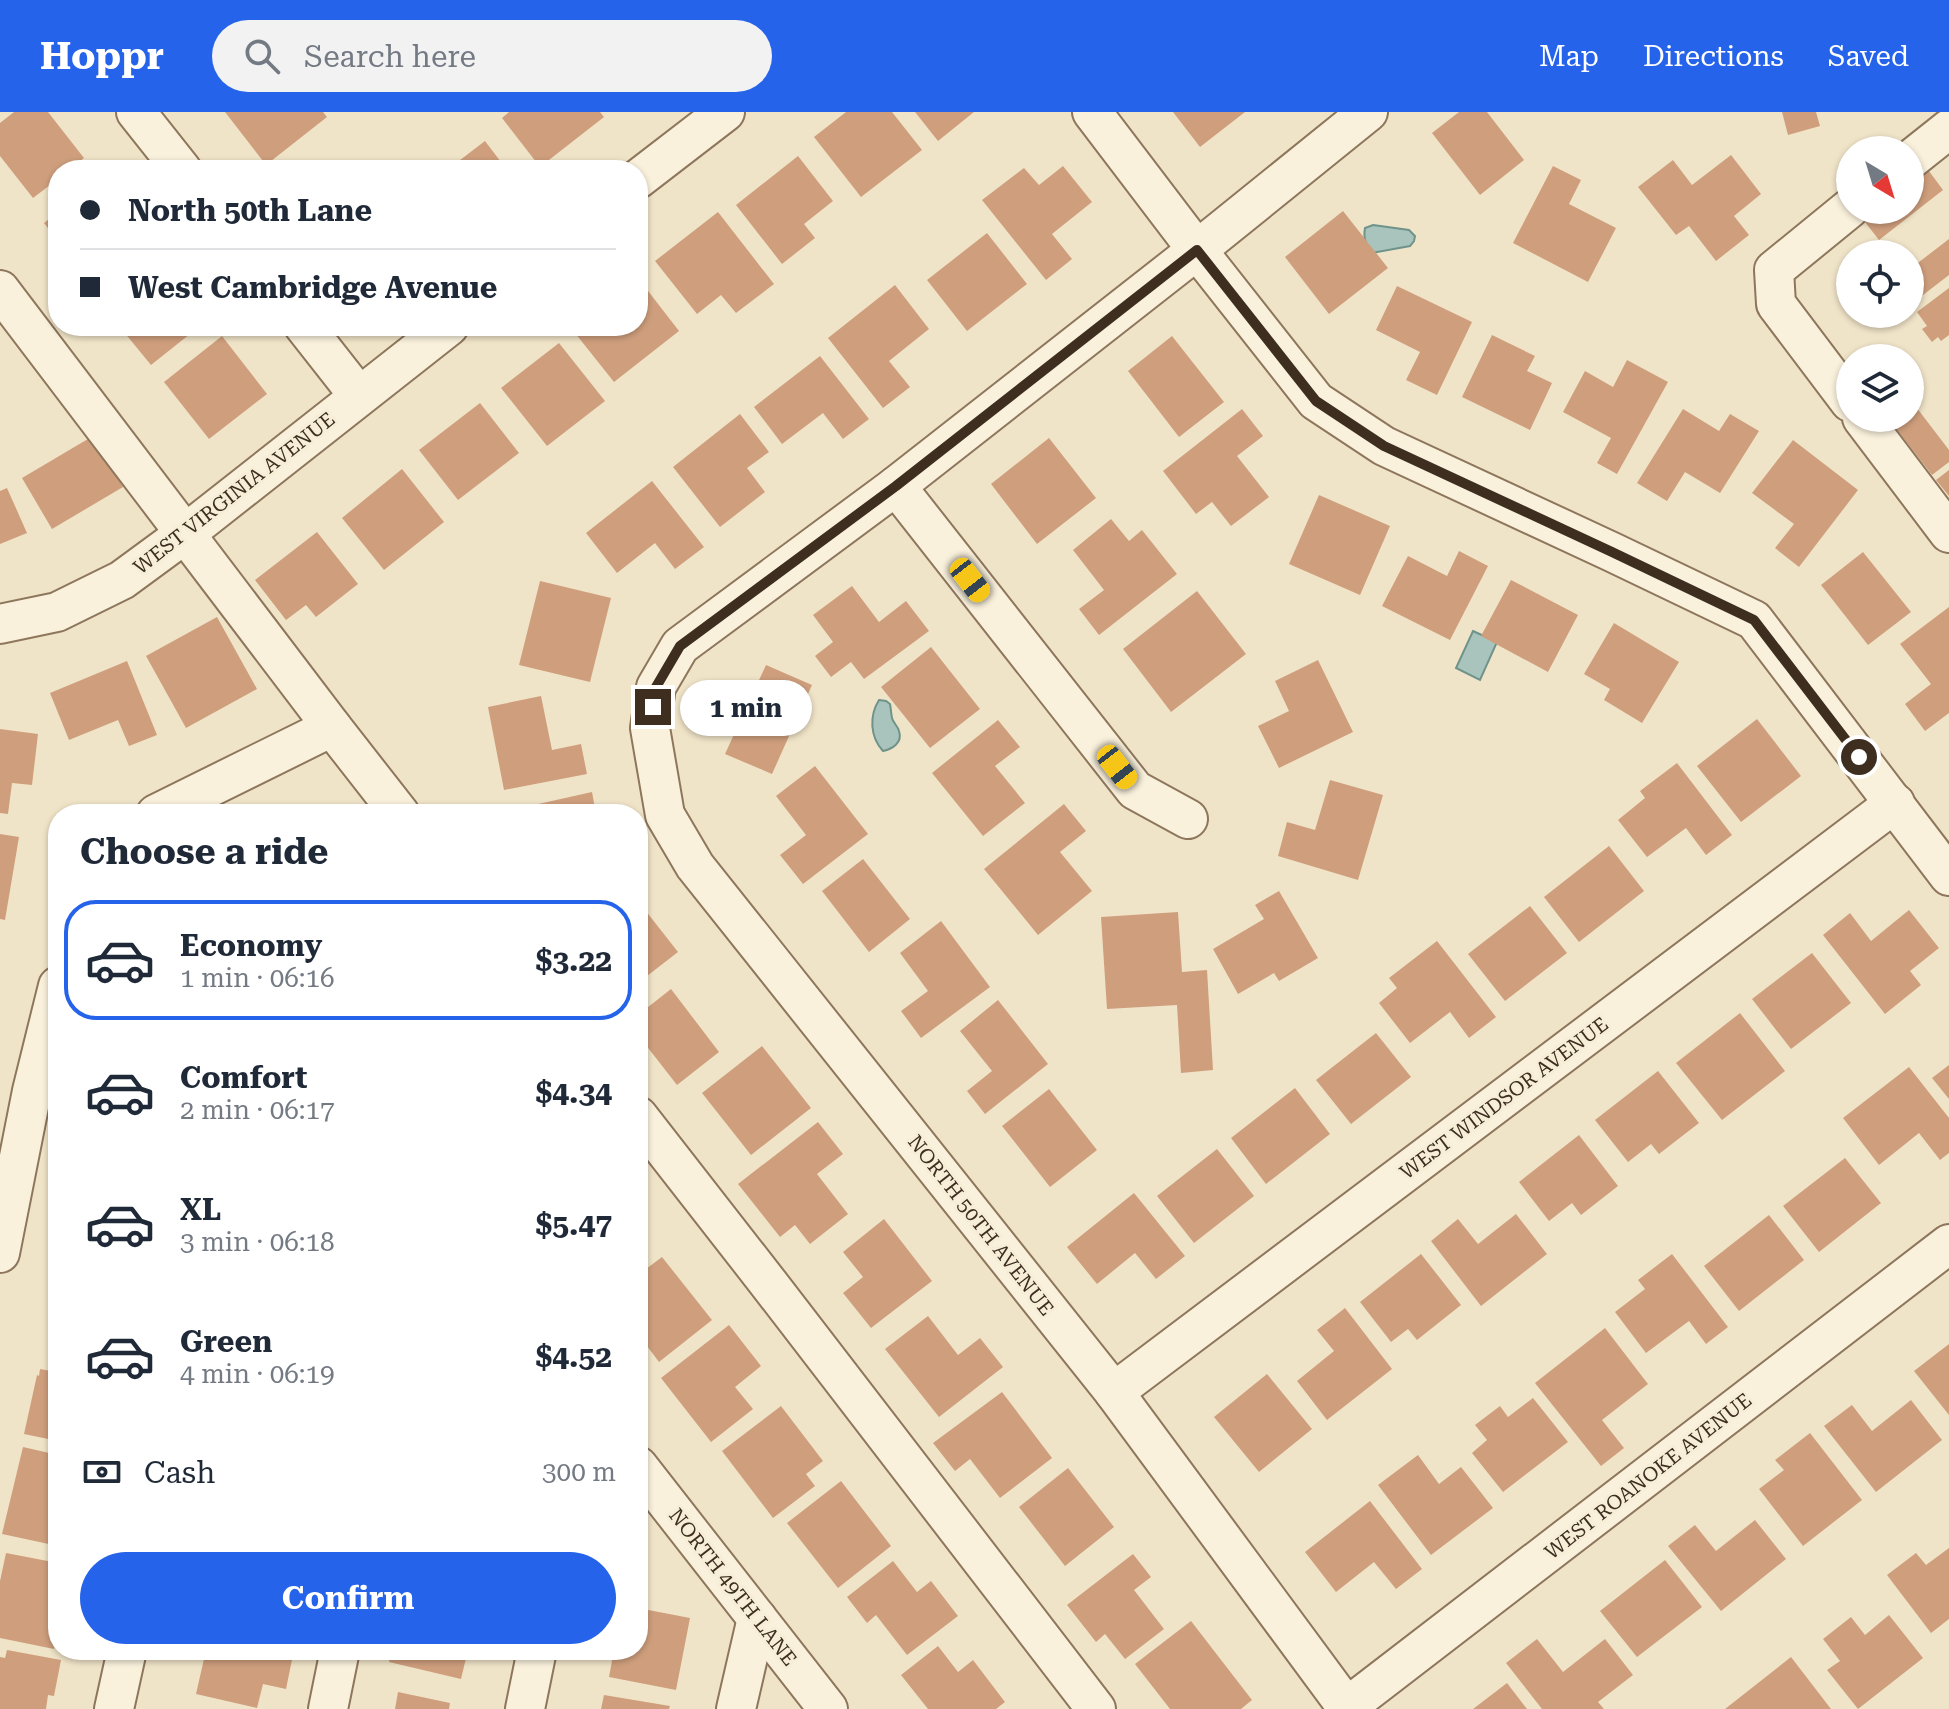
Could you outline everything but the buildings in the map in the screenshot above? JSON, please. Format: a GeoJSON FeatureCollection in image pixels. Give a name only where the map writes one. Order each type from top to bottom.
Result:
{"type":"FeatureCollection","features":[{"type":"Feature","properties":{"kind":"street"},"geometry":{"type":"LineString","coordinates":[[136,112],[174,160]]}},
{"type":"Feature","properties":{"kind":"street"},"geometry":{"type":"LineString","coordinates":[[648,171],[725,112]]}},
{"type":"Feature","properties":{"kind":"street"},"geometry":{"type":"LineString","coordinates":[[1092,112],[1316,401],[1384,446],[1754,620],[1949,876]]}},
{"type":"Feature","properties":{"kind":"street","name":"NORTH 50TH AVENUE"},"geometry":{"type":"LineString","coordinates":[[1348,1708],[1114,1392],[695,866],[665,815],[650,728],[656,687],[680,646],[896,486],[1368,112]]}},
{"type":"Feature","properties":{"kind":"street"},"geometry":{"type":"LineString","coordinates":[[1924,149],[1949,129]]}},
{"type":"Feature","properties":{"kind":"street"},"geometry":{"type":"LineString","coordinates":[[1836,219],[1774,270],[1776,304],[1836,383]]}},
{"type":"Feature","properties":{"kind":"street"},"geometry":{"type":"LineString","coordinates":[[0,290],[392,804]]}},
{"type":"Feature","properties":{"kind":"street"},"geometry":{"type":"LineString","coordinates":[[312,336],[359,396]]}},
{"type":"Feature","properties":{"kind":"street","name":"WEST VIRGINIA AVENUE"},"geometry":{"type":"LineString","coordinates":[[0,624],[57,612],[122,580],[436,336]]}},
{"type":"Feature","properties":{"kind":"street"},"geometry":{"type":"LineString","coordinates":[[1873,432],[1949,533]]}},
{"type":"Feature","properties":{"kind":"street"},"geometry":{"type":"LineString","coordinates":[[896,486],[1135,790],[1188,819]]}},
{"type":"Feature","properties":{"kind":"street"},"geometry":{"type":"LineString","coordinates":[[176,804],[332,727]]}},
{"type":"Feature","properties":{"kind":"street","name":"WEST WINDSOR AVENUE"},"geometry":{"type":"LineString","coordinates":[[1114,1392],[1895,803]]}},
{"type":"Feature","properties":{"kind":"street"},"geometry":{"type":"LineString","coordinates":[[0,1253],[30,1090],[48,1023]]}},
{"type":"Feature","properties":{"kind":"street"},"geometry":{"type":"LineString","coordinates":[[648,1129],[1096,1709]]}},
{"type":"Feature","properties":{"kind":"street","name":"WEST ROANOKE AVENUE"},"geometry":{"type":"LineString","coordinates":[[1348,1708],[1949,1244]]}},
{"type":"Feature","properties":{"kind":"street","name":"NORTH 49TH LANE"},"geometry":{"type":"LineString","coordinates":[[648,1479],[828,1709]]}},
{"type":"Feature","properties":{"kind":"street"},"geometry":{"type":"LineString","coordinates":[[736,1709],[757,1618]]}},
{"type":"Feature","properties":{"kind":"street"},"geometry":{"type":"LineString","coordinates":[[114,1709],[125,1660]]}},
{"type":"Feature","properties":{"kind":"street"},"geometry":{"type":"LineString","coordinates":[[328,1709],[338,1660]]}},
{"type":"Feature","properties":{"kind":"street"},"geometry":{"type":"LineString","coordinates":[[525,1709],[535,1660]]}},
{"type":"Feature","properties":{"kind":"water"},"geometry":{"type":"Polygon","coordinates":[[[1373,225],[1409,230],[1415,236],[1414,241],[1410,246],[1372,253],[1364,232],[1365,228],[1373,225]]]}},
{"type":"Feature","properties":{"kind":"water"},"geometry":{"type":"Polygon","coordinates":[[[1473,631],[1497,642],[1480,680],[1456,668],[1473,631]]]}},
{"type":"Feature","properties":{"kind":"water"},"geometry":{"type":"Polygon","coordinates":[[[879,700],[890,704],[900,735],[896,745],[883,751],[875,739],[872,726],[879,700]]]}},
{"type":"Feature","properties":{"kind":"route"},"geometry":{"type":"LineString","coordinates":[[653,707],[656,687],[680,646],[896,486],[1197,250],[1316,401],[1384,446],[1754,620],[1859,757]]}}]}
